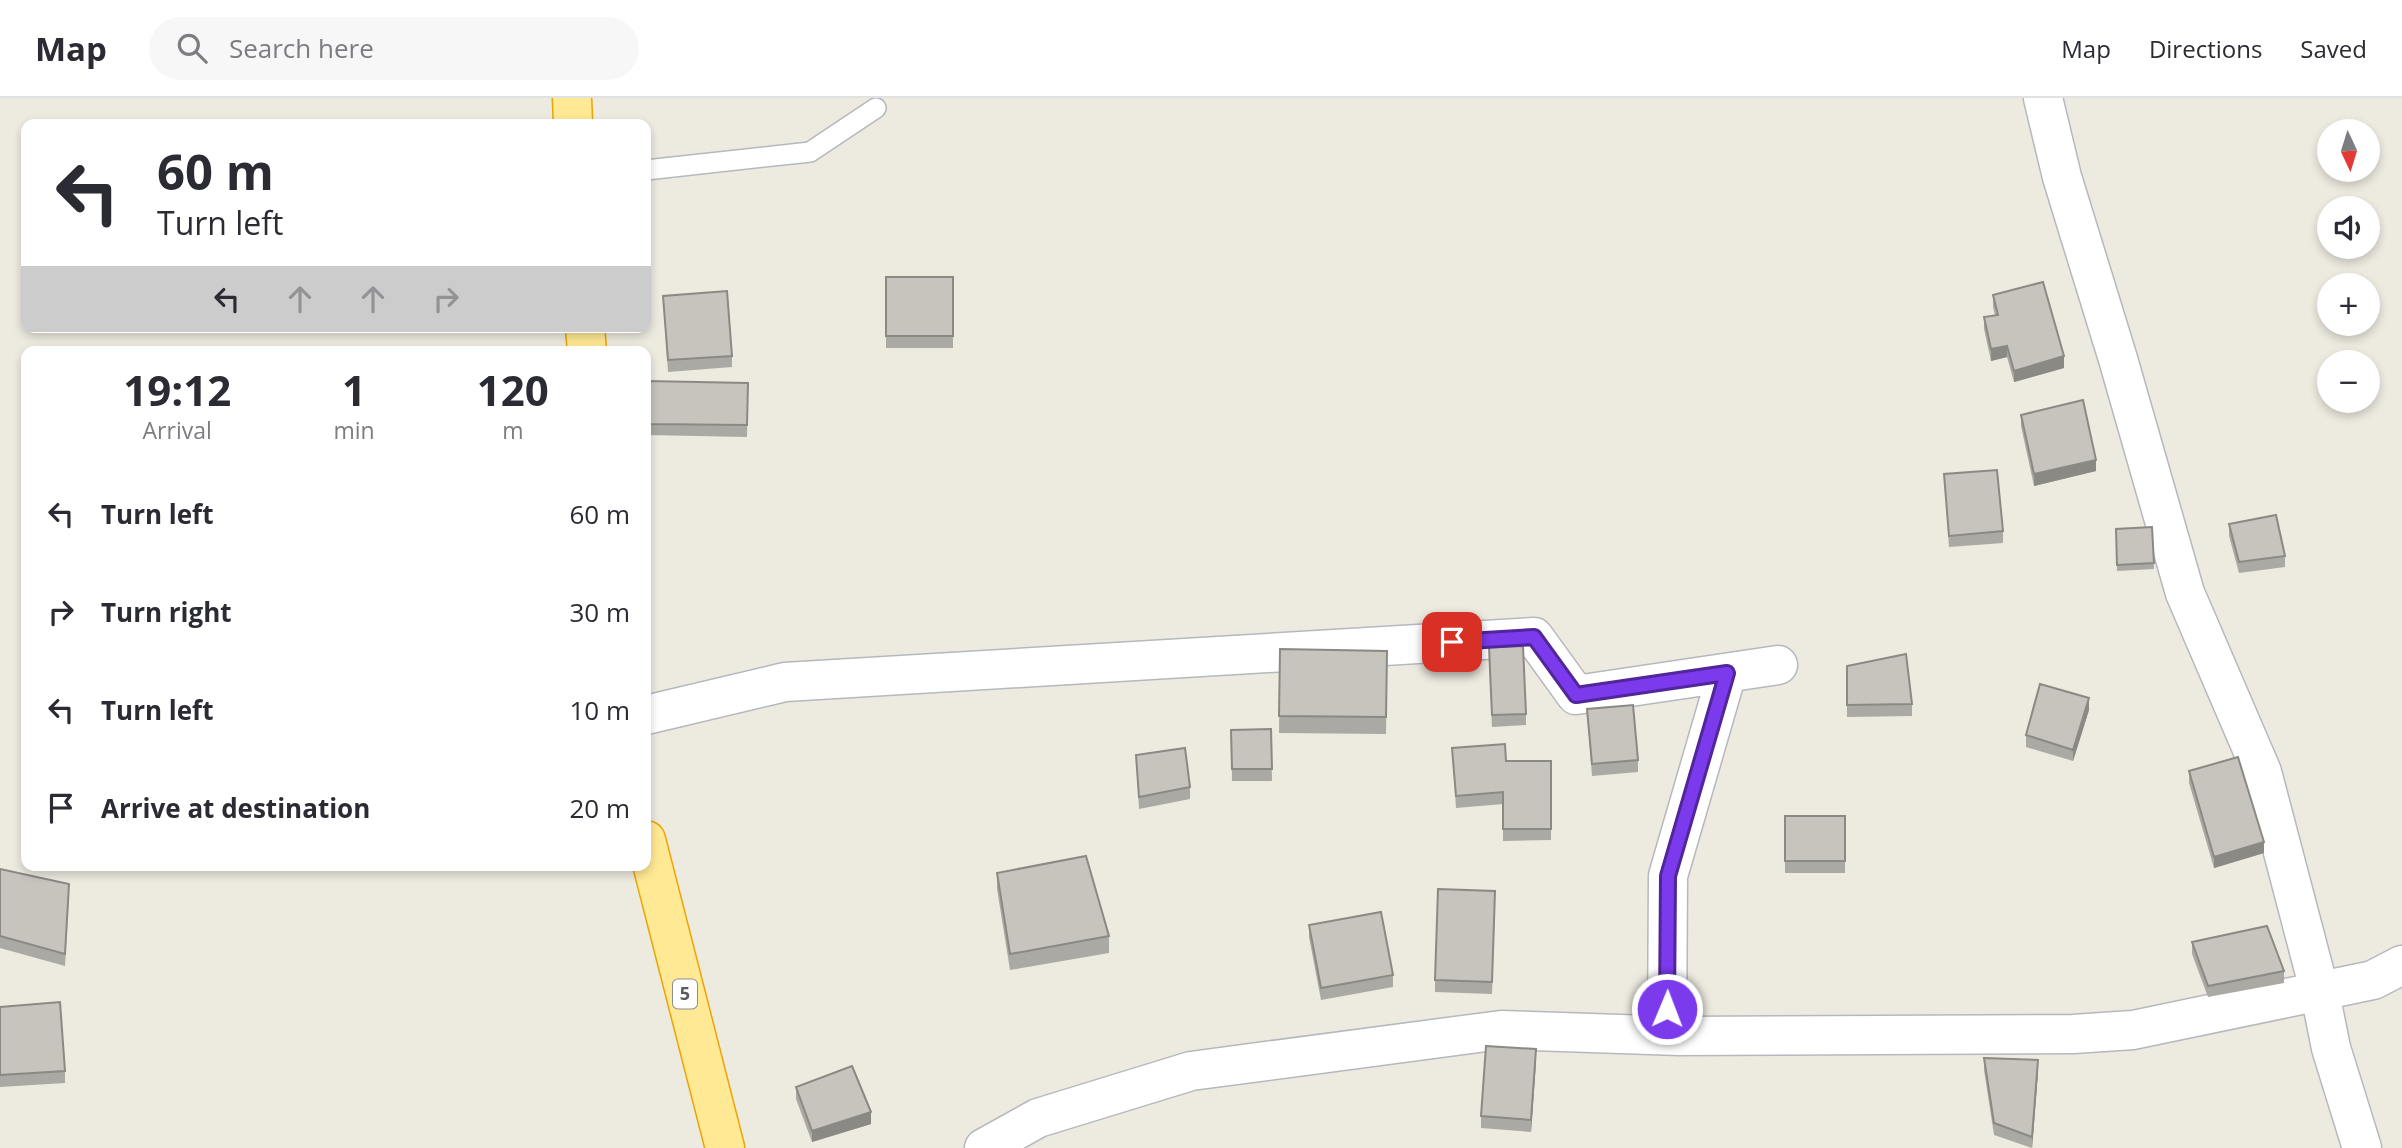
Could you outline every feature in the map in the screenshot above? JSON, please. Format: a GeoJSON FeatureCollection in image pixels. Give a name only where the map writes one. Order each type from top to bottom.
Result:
{"type":"FeatureCollection","features":[{"type":"Feature","properties":{"kind":"highway"},"geometry":{"type":"LineString","coordinates":[[572,98],[573,119]]}},
{"type":"Feature","properties":{"kind":"highway","name":"5"},"geometry":{"type":"LineString","coordinates":[[651,859],[725,1148]]}},
{"type":"Feature","properties":{"kind":"street"},"geometry":{"type":"LineString","coordinates":[[2043,98],[2062,177],[2185,593],[2262,772],[2320,993],[2331,1048],[2362,1148]]}},
{"type":"Feature","properties":{"kind":"street"},"geometry":{"type":"LineString","coordinates":[[651,714],[785,682],[1534,637],[1576,695],[1778,665]]}},
{"type":"Feature","properties":{"kind":"street"},"geometry":{"type":"LineString","coordinates":[[1667,1035],[1668,876],[1727,673]]}},
{"type":"Feature","properties":{"kind":"street"},"geometry":{"type":"LineString","coordinates":[[984,1148],[1038,1118],[1191,1071],[1501,1030],[1667,1035],[2085,1033],[2133,1030],[2320,993],[2373,980],[2402,965]]}},
{"type":"Feature","properties":{"kind":"lane"},"geometry":{"type":"LineString","coordinates":[[651,169],[810,152],[876,107]]}},
{"type":"Feature","properties":{"kind":"building"},"geometry":{"type":"Polygon","coordinates":[[[886,277],[953,277],[953,336],[886,336],[886,277]]]}},
{"type":"Feature","properties":{"kind":"building"},"geometry":{"type":"Polygon","coordinates":[[[2043,282],[2064,356],[2014,371],[2007,346],[1991,349],[1984,317],[1998,315],[1993,295],[2043,282]]]}},
{"type":"Feature","properties":{"kind":"building"},"geometry":{"type":"Polygon","coordinates":[[[727,291],[732,356],[668,360],[663,296],[727,291]]]}},
{"type":"Feature","properties":{"kind":"building"},"geometry":{"type":"Polygon","coordinates":[[[651,381],[748,383],[747,425],[651,424],[651,381]]]}},
{"type":"Feature","properties":{"kind":"building"},"geometry":{"type":"Polygon","coordinates":[[[2083,400],[2096,460],[2034,474],[2021,415],[2083,400]]]}},
{"type":"Feature","properties":{"kind":"building"},"geometry":{"type":"Polygon","coordinates":[[[1997,470],[2003,531],[1949,536],[1944,474],[1997,470]]]}},
{"type":"Feature","properties":{"kind":"building"},"geometry":{"type":"Polygon","coordinates":[[[2276,515],[2285,556],[2239,562],[2229,524],[2276,515]]]}},
{"type":"Feature","properties":{"kind":"building"},"geometry":{"type":"Polygon","coordinates":[[[2152,527],[2154,563],[2117,565],[2116,529],[2152,527]]]}},
{"type":"Feature","properties":{"kind":"building"},"geometry":{"type":"Polygon","coordinates":[[[1523,646],[1526,714],[1492,715],[1489,647],[1523,646]]]}},
{"type":"Feature","properties":{"kind":"building"},"geometry":{"type":"Polygon","coordinates":[[[1280,649],[1387,651],[1386,717],[1279,716],[1280,649]]]}},
{"type":"Feature","properties":{"kind":"building"},"geometry":{"type":"Polygon","coordinates":[[[1906,654],[1912,704],[1847,705],[1847,666],[1906,654]]]}},
{"type":"Feature","properties":{"kind":"building"},"geometry":{"type":"Polygon","coordinates":[[[2040,684],[2089,698],[2073,750],[2026,735],[2040,684]]]}},
{"type":"Feature","properties":{"kind":"building"},"geometry":{"type":"Polygon","coordinates":[[[1633,705],[1638,760],[1592,764],[1587,709],[1633,705]]]}},
{"type":"Feature","properties":{"kind":"building"},"geometry":{"type":"Polygon","coordinates":[[[1271,729],[1272,769],[1232,769],[1231,730],[1271,729]]]}},
{"type":"Feature","properties":{"kind":"building"},"geometry":{"type":"Polygon","coordinates":[[[1505,744],[1506,761],[1551,761],[1551,829],[1503,829],[1503,792],[1456,796],[1452,748],[1505,744]]]}},
{"type":"Feature","properties":{"kind":"building"},"geometry":{"type":"Polygon","coordinates":[[[1185,748],[1190,787],[1139,797],[1136,755],[1185,748]]]}},
{"type":"Feature","properties":{"kind":"building"},"geometry":{"type":"Polygon","coordinates":[[[2238,757],[2264,842],[2214,857],[2189,771],[2238,757]]]}},
{"type":"Feature","properties":{"kind":"building"},"geometry":{"type":"Polygon","coordinates":[[[1785,816],[1845,816],[1845,861],[1785,861],[1785,816]]]}},
{"type":"Feature","properties":{"kind":"building"},"geometry":{"type":"Polygon","coordinates":[[[1086,856],[1109,936],[1010,954],[997,873],[1086,856]]]}},
{"type":"Feature","properties":{"kind":"building"},"geometry":{"type":"Polygon","coordinates":[[[0,869],[69,884],[65,954],[0,936],[0,869]]]}},
{"type":"Feature","properties":{"kind":"building"},"geometry":{"type":"Polygon","coordinates":[[[1438,889],[1495,891],[1492,982],[1435,980],[1438,889]]]}},
{"type":"Feature","properties":{"kind":"building"},"geometry":{"type":"Polygon","coordinates":[[[1381,912],[1393,975],[1321,988],[1309,925],[1381,912]]]}},
{"type":"Feature","properties":{"kind":"building"},"geometry":{"type":"Polygon","coordinates":[[[2267,926],[2284,971],[2208,986],[2192,942],[2267,926]]]}},
{"type":"Feature","properties":{"kind":"building"},"geometry":{"type":"Polygon","coordinates":[[[60,1002],[65,1071],[0,1075],[0,1007],[60,1002]]]}},
{"type":"Feature","properties":{"kind":"building"},"geometry":{"type":"Polygon","coordinates":[[[1486,1046],[1536,1049],[1531,1120],[1481,1116],[1486,1046]]]}},
{"type":"Feature","properties":{"kind":"building"},"geometry":{"type":"Polygon","coordinates":[[[1984,1058],[2038,1060],[2032,1137],[1994,1123],[1984,1058]]]}},
{"type":"Feature","properties":{"kind":"building"},"geometry":{"type":"Polygon","coordinates":[[[852,1066],[871,1112],[812,1131],[796,1087],[852,1066]]]}},
{"type":"Feature","properties":{"kind":"route"},"geometry":{"type":"LineString","coordinates":[[1452,642],[1534,637],[1576,695],[1727,673],[1668,876],[1667,1009]]}}]}
